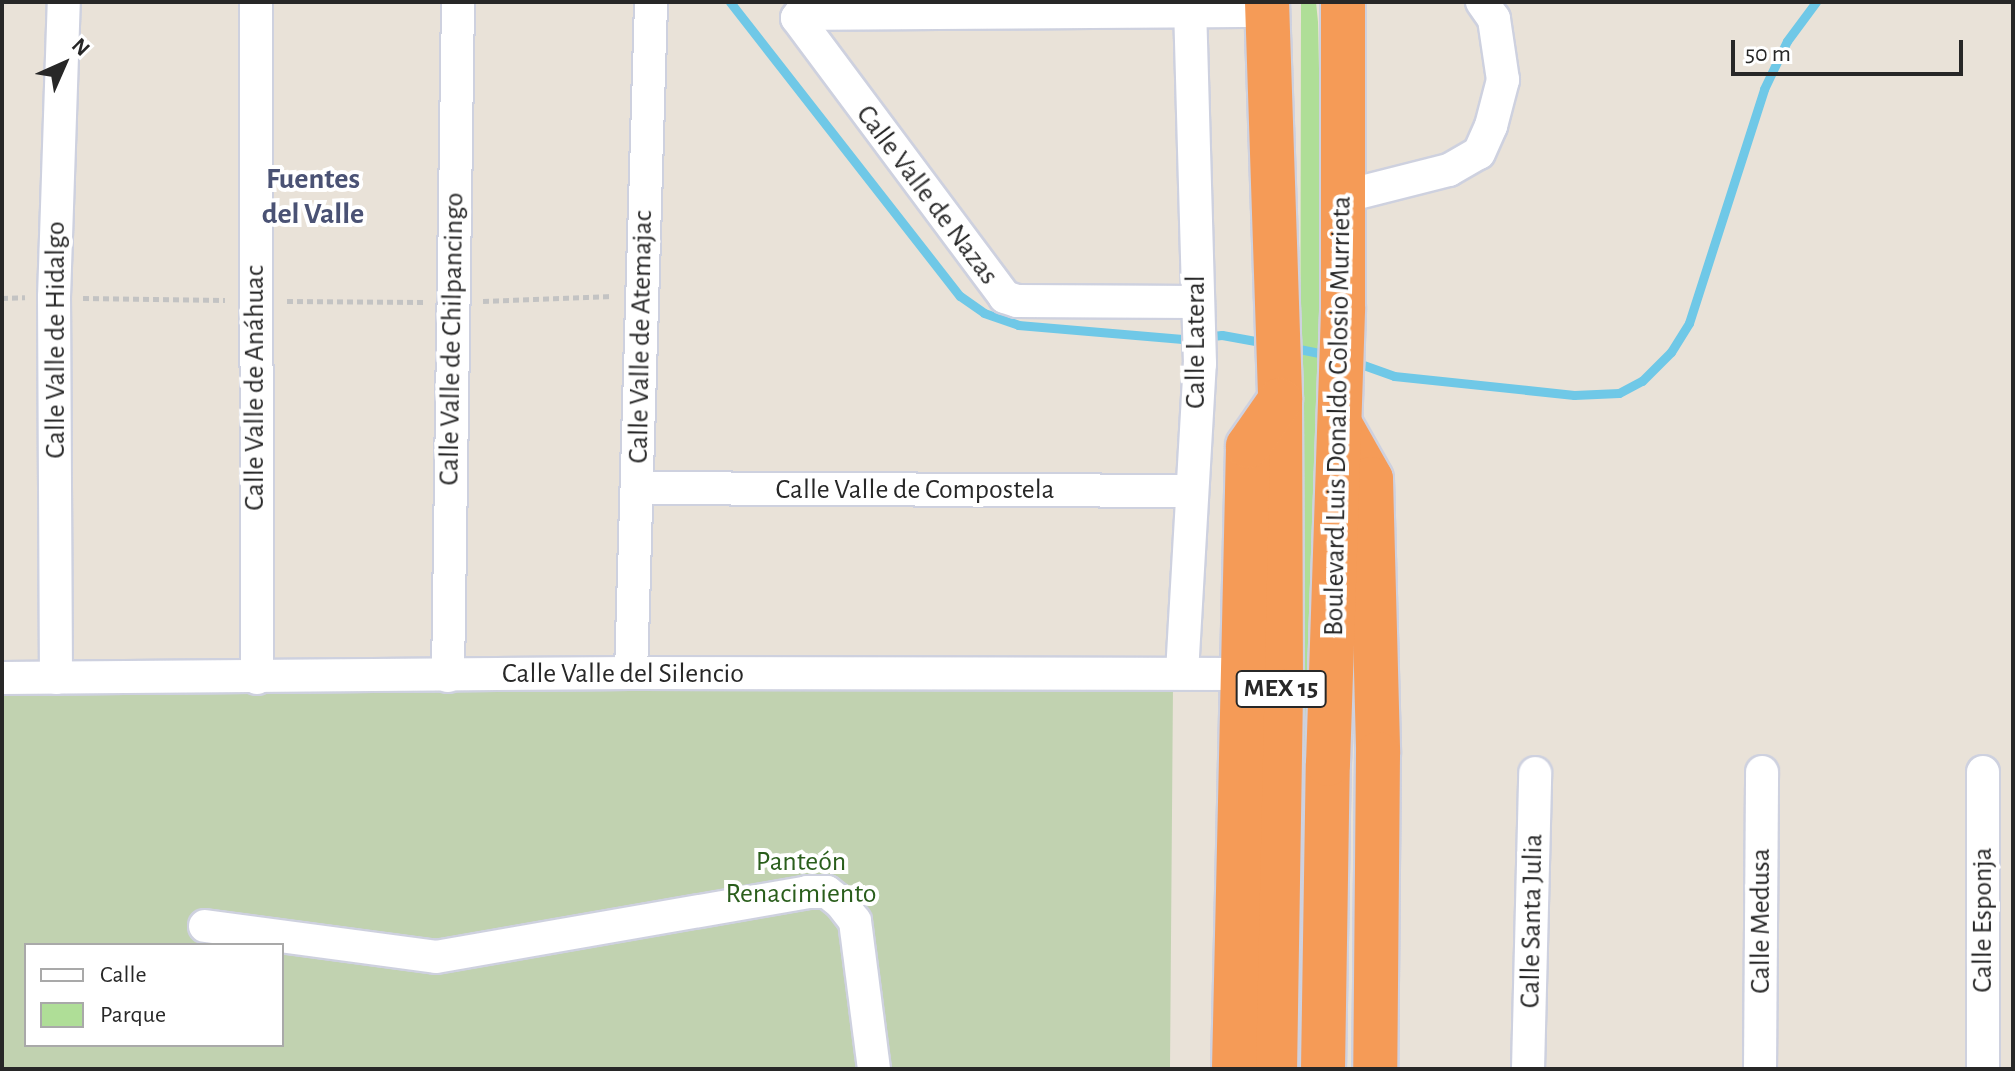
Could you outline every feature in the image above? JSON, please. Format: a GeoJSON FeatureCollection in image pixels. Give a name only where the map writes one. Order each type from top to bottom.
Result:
{"type":"FeatureCollection","features":[{"type":"Feature","properties":{"kind":"highway","name":"Boulevard Luis Donaldo Colosio Murrieta"},"geometry":{"type":"LineString","coordinates":[[1323,1069],[1343,307],[1343,2]]}},
{"type":"Feature","properties":{"kind":"highway","name":"Boulevard Luis Donaldo Colosio Murrieta"},"geometry":{"type":"LineString","coordinates":[[1267,6],[1279,386],[1281,691],[1275,1069]]}},
{"type":"Feature","properties":{"kind":"highway"},"geometry":{"type":"LineString","coordinates":[[1234,1069],[1248,446],[1279,386]]}},
{"type":"Feature","properties":{"kind":"highway"},"geometry":{"type":"LineString","coordinates":[[1340,403],[1371,479],[1378,754],[1375,1069]]}},
{"type":"Feature","properties":{"kind":"street","name":"Calle Valle de Hidalgo"},"geometry":{"type":"LineString","coordinates":[[56,678],[54,297],[64,2]]}},
{"type":"Feature","properties":{"kind":"street","name":"Calle Valle de Anáhuac"},"geometry":{"type":"LineString","coordinates":[[256,2],[257,678]]}},
{"type":"Feature","properties":{"kind":"street","name":"Calle Valle de Chilpancingo"},"geometry":{"type":"LineString","coordinates":[[448,676],[451,302],[458,2]]}},
{"type":"Feature","properties":{"kind":"street","name":"Calle Valle de Atemajac"},"geometry":{"type":"LineString","coordinates":[[631,673],[651,2]]}},
{"type":"Feature","properties":{"kind":"street"},"geometry":{"type":"LineString","coordinates":[[1342,197],[1449,170],[1479,153],[1491,126],[1503,80],[1494,19],[1482,2]]}},
{"type":"Feature","properties":{"kind":"street"},"geometry":{"type":"LineString","coordinates":[[1190,6],[1267,6]]}},
{"type":"Feature","properties":{"kind":"street","name":"Calle Valle de Nazas"},"geometry":{"type":"LineString","coordinates":[[1190,6],[800,14],[798,24],[1005,297],[1017,301],[1199,315]]}},
{"type":"Feature","properties":{"kind":"street","name":"Calle Lateral"},"geometry":{"type":"LineString","coordinates":[[1182,673],[1200,364],[1190,6]]}},
{"type":"Feature","properties":{"kind":"street","name":"Calle Valle de Compostela"},"geometry":{"type":"LineString","coordinates":[[637,488],[1192,491]]}},
{"type":"Feature","properties":{"kind":"street","name":"Calle Valle del Silencio"},"geometry":{"type":"LineString","coordinates":[[2,678],[631,673],[1243,674]]}},
{"type":"Feature","properties":{"kind":"street","name":"Calle Medusa"},"geometry":{"type":"LineString","coordinates":[[1760,1069],[1762,772]]}},
{"type":"Feature","properties":{"kind":"street","name":"Calle Esponja"},"geometry":{"type":"LineString","coordinates":[[1983,772],[1983,1069]]}},
{"type":"Feature","properties":{"kind":"street","name":"Calle Santa Julia"},"geometry":{"type":"LineString","coordinates":[[1528,1069],[1535,773]]}},
{"type":"Feature","properties":{"kind":"street"},"geometry":{"type":"LineString","coordinates":[[205,926],[436,957],[807,892],[827,892],[840,902],[855,921],[874,1069]]}},
{"type":"Feature","properties":{"kind":"path"},"geometry":{"type":"LineString","coordinates":[[2,298],[451,302],[640,295]]}},
{"type":"Feature","properties":{"kind":"green space"},"geometry":{"type":"Polygon","coordinates":[[[1301,2],[1316,2],[1318,22],[1324,304],[1318,1069],[1290,1069],[1300,600],[1301,2]]]}},
{"type":"Feature","properties":{"kind":"green space","name":"Panteón Renacimiento"},"geometry":{"type":"Polygon","coordinates":[[[1173,686],[1170,1069],[2,1069],[2,688],[1173,686]]]}},
{"type":"Feature","properties":{"kind":"waterway"},"geometry":{"type":"LineString","coordinates":[[730,2],[960,296],[984,313],[1018,325],[1182,339],[1222,335],[1266,343]]}},
{"type":"Feature","properties":{"kind":"waterway"},"geometry":{"type":"LineString","coordinates":[[1355,362],[1394,376],[1574,395],[1619,393],[1642,381],[1671,352],[1689,323],[1764,89],[1787,41],[1816,2]]}},
{"type":"Feature","properties":{"kind":"waterway"},"geometry":{"type":"LineString","coordinates":[[1289,347],[1329,355]]}},
{"type":"Feature","properties":{"kind":"district","name":"Fuentes del Valle"},"geometry":{"type":"Point","coordinates":[313,196]}}]}
